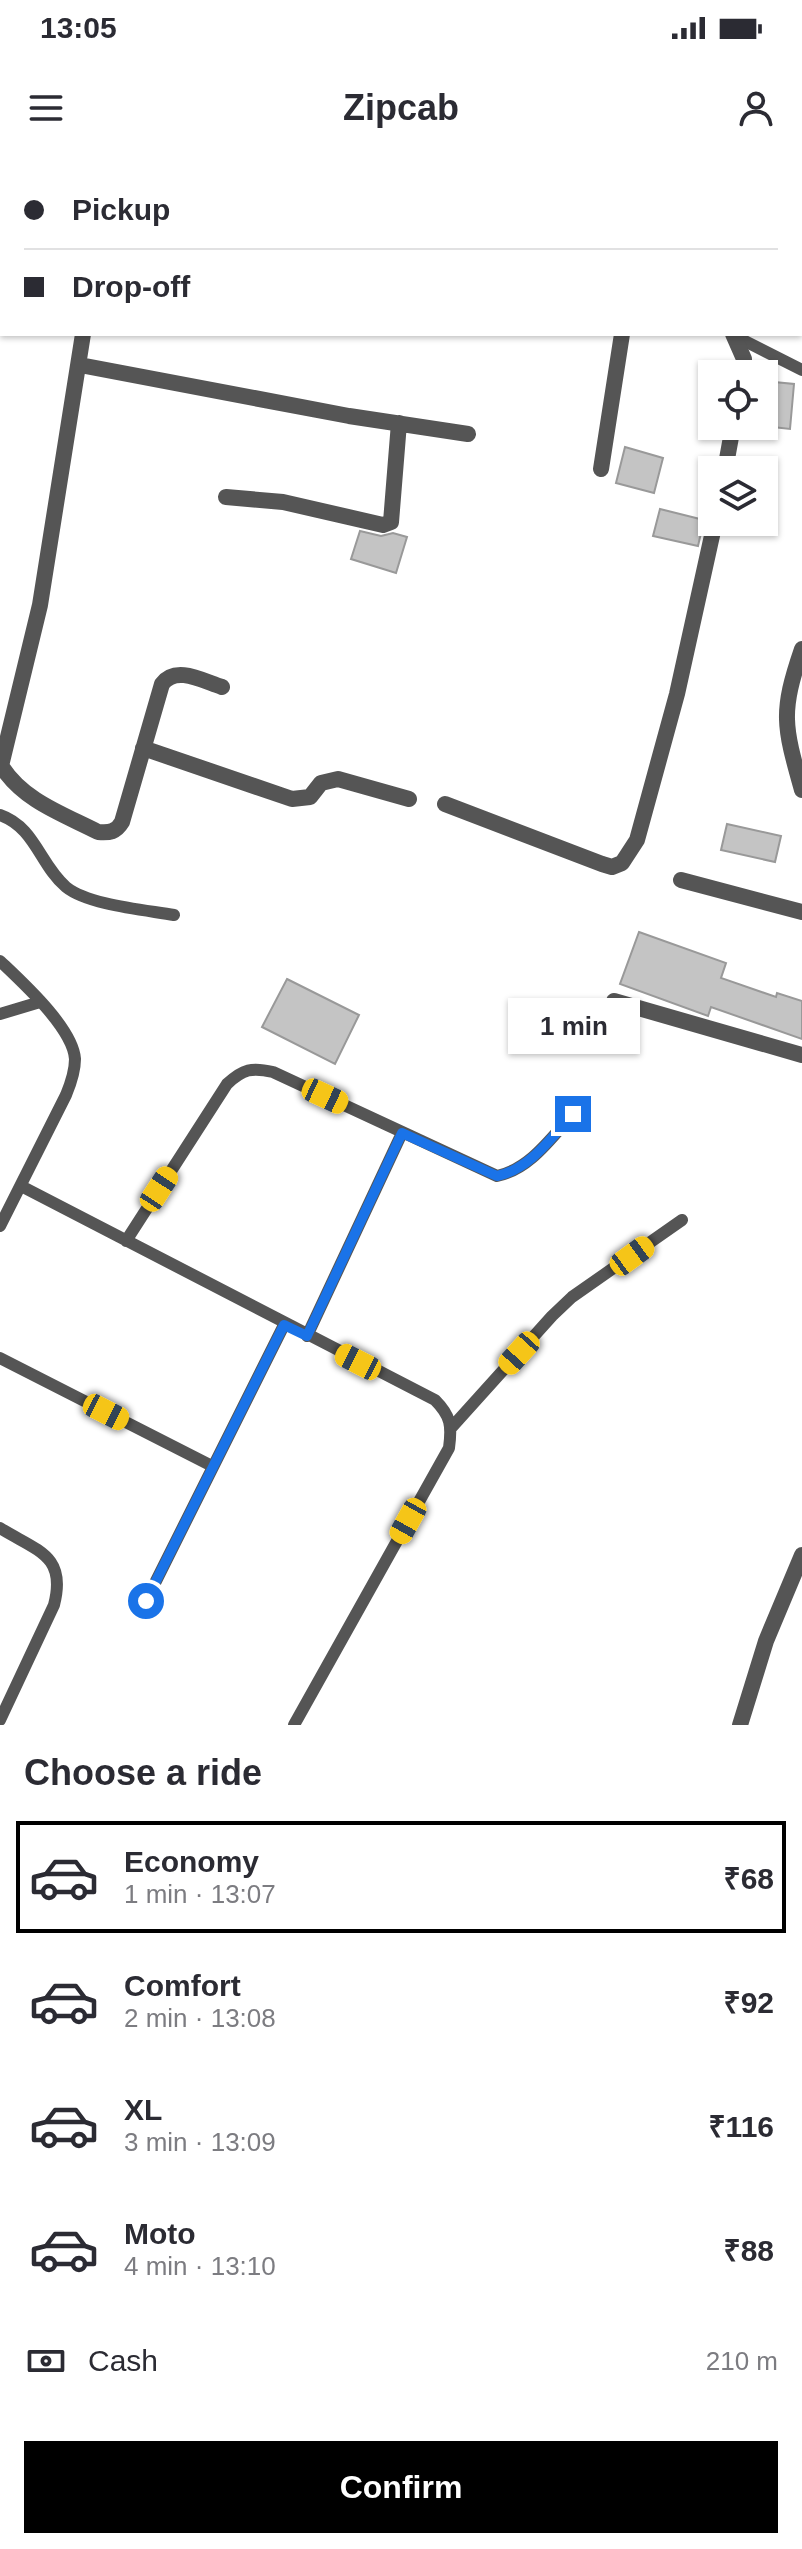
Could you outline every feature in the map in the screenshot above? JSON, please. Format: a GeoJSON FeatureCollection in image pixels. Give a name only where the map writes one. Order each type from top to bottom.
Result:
{"type":"FeatureCollection","features":[{"type":"Feature","properties":{"kind":"street"},"geometry":{"type":"LineString","coordinates":[[83,336],[40,605],[3,741],[1,768],[29,797],[98,832],[109,833],[118,829],[122,822],[162,684],[168,676],[176,674],[222,687]]}},
{"type":"Feature","properties":{"kind":"street"},"geometry":{"type":"LineString","coordinates":[[601,469],[622,336]]}},
{"type":"Feature","properties":{"kind":"street"},"geometry":{"type":"LineString","coordinates":[[734,336],[744,360]]}},
{"type":"Feature","properties":{"kind":"street"},"geometry":{"type":"LineString","coordinates":[[80,365],[468,434]]}},
{"type":"Feature","properties":{"kind":"street"},"geometry":{"type":"LineString","coordinates":[[226,497],[283,502],[383,525],[391,522],[399,423]]}},
{"type":"Feature","properties":{"kind":"street"},"geometry":{"type":"LineString","coordinates":[[445,804],[602,864],[612,867],[622,863],[637,840],[657,773],[712,536]]}},
{"type":"Feature","properties":{"kind":"street"},"geometry":{"type":"LineString","coordinates":[[802,649],[785,705],[785,725],[802,790]]}},
{"type":"Feature","properties":{"kind":"street"},"geometry":{"type":"LineString","coordinates":[[143,748],[292,799],[310,797],[321,783],[338,779],[409,799]]}},
{"type":"Feature","properties":{"kind":"street"},"geometry":{"type":"LineString","coordinates":[[681,880],[802,912]]}},
{"type":"Feature","properties":{"kind":"street"},"geometry":{"type":"LineString","coordinates":[[614,1001],[802,1055]]}},
{"type":"Feature","properties":{"kind":"street"},"geometry":{"type":"LineString","coordinates":[[740,1725],[766,1641],[802,1555]]}},
{"type":"Feature","properties":{"kind":"lane"},"geometry":{"type":"LineString","coordinates":[[737,336],[802,370]]}},
{"type":"Feature","properties":{"kind":"lane"},"geometry":{"type":"LineString","coordinates":[[0,815],[22,827],[58,879],[76,894],[174,915]]}},
{"type":"Feature","properties":{"kind":"lane"},"geometry":{"type":"LineString","coordinates":[[0,961],[67,1035],[75,1055],[74,1074],[0,1226]]}},
{"type":"Feature","properties":{"kind":"lane"},"geometry":{"type":"LineString","coordinates":[[0,1014],[40,1002]]}},
{"type":"Feature","properties":{"kind":"lane"},"geometry":{"type":"LineString","coordinates":[[126,1241],[227,1084],[242,1070],[258,1068],[273,1072],[497,1176],[512,1173],[527,1163],[573,1114]]}},
{"type":"Feature","properties":{"kind":"lane"},"geometry":{"type":"LineString","coordinates":[[307,1336],[402,1133]]}},
{"type":"Feature","properties":{"kind":"lane"},"geometry":{"type":"LineString","coordinates":[[21,1186],[284,1325],[435,1400],[447,1412],[452,1427],[449,1448],[294,1725]]}},
{"type":"Feature","properties":{"kind":"lane"},"geometry":{"type":"LineString","coordinates":[[452,1427],[572,1297],[682,1220]]}},
{"type":"Feature","properties":{"kind":"lane"},"geometry":{"type":"LineString","coordinates":[[146,1601],[284,1325]]}},
{"type":"Feature","properties":{"kind":"lane"},"geometry":{"type":"LineString","coordinates":[[0,1358],[212,1466]]}},
{"type":"Feature","properties":{"kind":"lane"},"geometry":{"type":"LineString","coordinates":[[0,1528],[47,1557],[58,1571],[59,1586],[54,1605],[0,1720]]}},
{"type":"Feature","properties":{"kind":"building"},"geometry":{"type":"Polygon","coordinates":[[[778,382],[794,384],[790,429],[778,428],[778,382]]]}},
{"type":"Feature","properties":{"kind":"building"},"geometry":{"type":"Polygon","coordinates":[[[625,447],[663,458],[654,493],[616,483],[625,447]]]}},
{"type":"Feature","properties":{"kind":"building"},"geometry":{"type":"Polygon","coordinates":[[[660,509],[698,518],[698,546],[653,536],[660,509]]]}},
{"type":"Feature","properties":{"kind":"building"},"geometry":{"type":"Polygon","coordinates":[[[360,531],[407,537],[396,573],[351,559],[360,531]]]}},
{"type":"Feature","properties":{"kind":"building"},"geometry":{"type":"Polygon","coordinates":[[[727,824],[781,836],[775,862],[721,850],[727,824]]]}},
{"type":"Feature","properties":{"kind":"building"},"geometry":{"type":"Polygon","coordinates":[[[639,932],[726,963],[721,978],[776,997],[777,993],[802,1001],[802,1039],[711,1007],[708,1016],[620,984],[639,932]]]}},
{"type":"Feature","properties":{"kind":"building"},"geometry":{"type":"Polygon","coordinates":[[[287,979],[359,1015],[335,1064],[262,1027],[287,979]]]}},
{"type":"Feature","properties":{"kind":"route"},"geometry":{"type":"LineString","coordinates":[[146,1601],[284,1325],[307,1336],[402,1133],[497,1176],[512,1173],[527,1163],[573,1114]]}}]}
